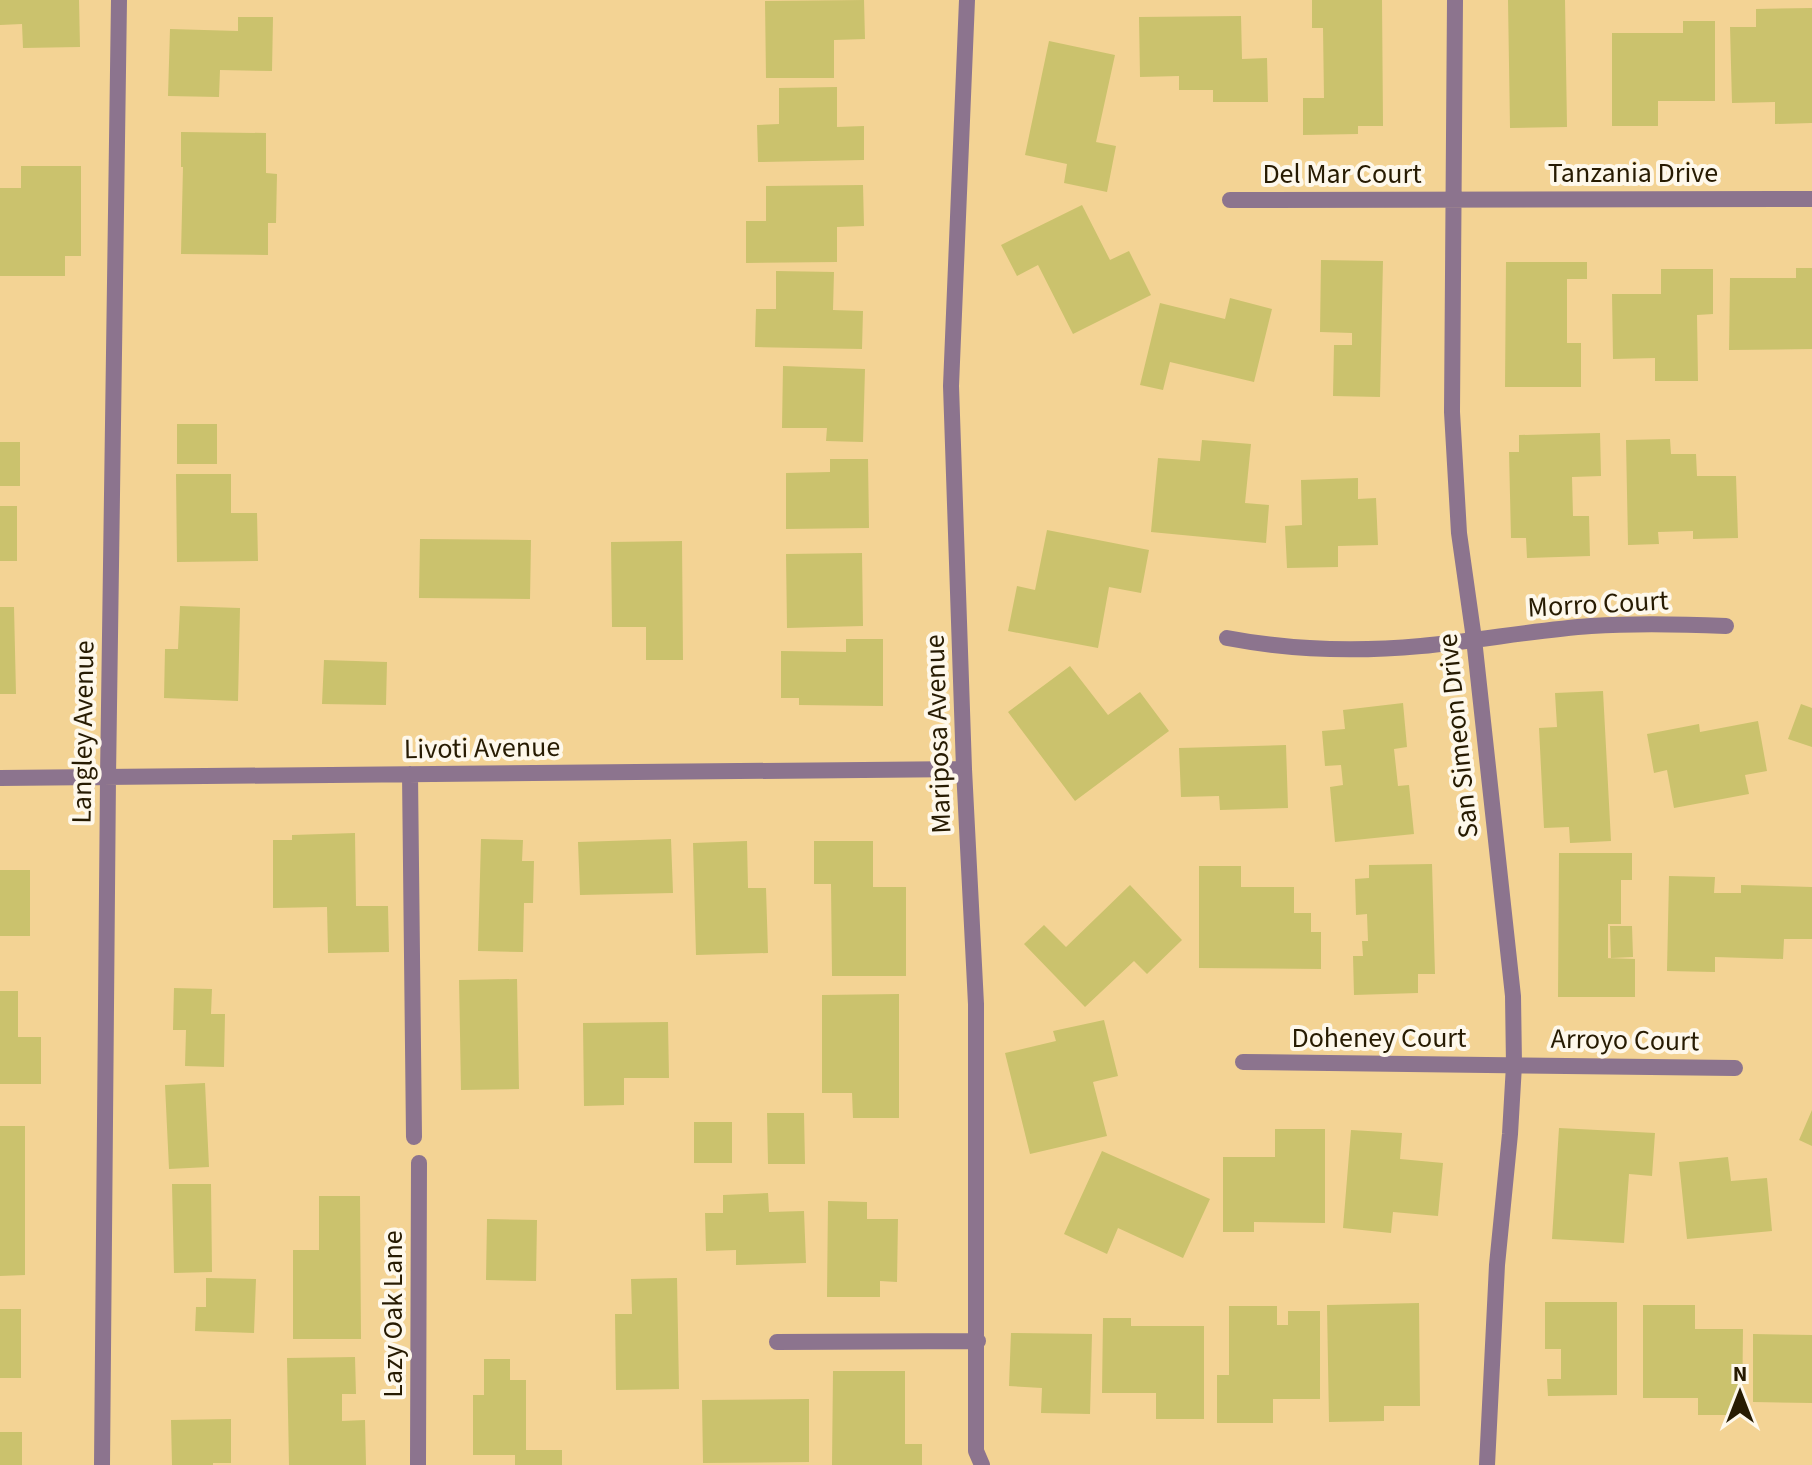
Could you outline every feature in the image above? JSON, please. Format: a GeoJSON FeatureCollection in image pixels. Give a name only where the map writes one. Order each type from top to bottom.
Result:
{"type":"FeatureCollection","features":[{"type":"Feature","properties":{"kind":"street","name":"Langley Avenue"},"geometry":{"type":"LineString","coordinates":[[102,1465],[119,0]]}},
{"type":"Feature","properties":{"kind":"street","name":"Mariposa Avenue"},"geometry":{"type":"LineString","coordinates":[[967,0],[951,386],[964,769],[976,1004],[976,1451],[982,1465]]}},
{"type":"Feature","properties":{"kind":"street","name":"San Simeon Drive"},"geometry":{"type":"LineString","coordinates":[[1455,0],[1452,412],[1459,533],[1474,639],[1513,996],[1514,1065],[1497,1265],[1487,1465]]}},
{"type":"Feature","properties":{"kind":"street","name":"Tanzania Drive"},"geometry":{"type":"LineString","coordinates":[[1454,199],[1812,199]]}},
{"type":"Feature","properties":{"kind":"street","name":"Del Mar Court"},"geometry":{"type":"LineString","coordinates":[[1230,200],[1454,199]]}},
{"type":"Feature","properties":{"kind":"street","name":"Morro Court"},"geometry":{"type":"LineString","coordinates":[[1227,638],[1264,645],[1350,649],[1422,646],[1591,626],[1726,626]]}},
{"type":"Feature","properties":{"kind":"street","name":"Livoti Avenue"},"geometry":{"type":"LineString","coordinates":[[0,778],[964,769]]}},
{"type":"Feature","properties":{"kind":"street"},"geometry":{"type":"LineString","coordinates":[[410,774],[414,1137]]}},
{"type":"Feature","properties":{"kind":"street","name":"Doheney Court"},"geometry":{"type":"LineString","coordinates":[[1243,1062],[1514,1065]]}},
{"type":"Feature","properties":{"kind":"street","name":"Arroyo Court"},"geometry":{"type":"LineString","coordinates":[[1514,1065],[1735,1068]]}},
{"type":"Feature","properties":{"kind":"street","name":"Lazy Oak Lane"},"geometry":{"type":"LineString","coordinates":[[418,1465],[419,1163]]}},
{"type":"Feature","properties":{"kind":"street"},"geometry":{"type":"LineString","coordinates":[[777,1342],[978,1341]]}},
{"type":"Feature","properties":{"kind":"building"},"geometry":{"type":"Polygon","coordinates":[[[0,0],[79,0],[80,47],[23,48],[22,24],[0,25],[0,0]]]}},
{"type":"Feature","properties":{"kind":"building"},"geometry":{"type":"Polygon","coordinates":[[[864,0],[865,39],[834,40],[834,78],[766,78],[765,1],[864,0]]]}},
{"type":"Feature","properties":{"kind":"building"},"geometry":{"type":"Polygon","coordinates":[[[1312,0],[1382,0],[1383,126],[1358,126],[1358,134],[1303,135],[1303,98],[1324,98],[1323,28],[1312,28],[1312,0]]]}},
{"type":"Feature","properties":{"kind":"building"},"geometry":{"type":"Polygon","coordinates":[[[1508,0],[1565,0],[1567,127],[1510,128],[1508,0]]]}},
{"type":"Feature","properties":{"kind":"building"},"geometry":{"type":"Polygon","coordinates":[[[1812,8],[1812,123],[1775,124],[1775,102],[1732,103],[1730,27],[1756,27],[1756,9],[1812,8]]]}},
{"type":"Feature","properties":{"kind":"building"},"geometry":{"type":"Polygon","coordinates":[[[1241,16],[1242,59],[1267,58],[1268,102],[1213,102],[1213,90],[1179,90],[1179,76],[1140,77],[1139,17],[1241,16]]]}},
{"type":"Feature","properties":{"kind":"building"},"geometry":{"type":"Polygon","coordinates":[[[238,17],[273,17],[272,71],[220,70],[219,97],[168,96],[170,29],[238,31],[238,17]]]}},
{"type":"Feature","properties":{"kind":"building"},"geometry":{"type":"Polygon","coordinates":[[[1683,21],[1715,21],[1715,101],[1658,101],[1658,126],[1612,126],[1612,33],[1683,33],[1683,21]]]}},
{"type":"Feature","properties":{"kind":"building"},"geometry":{"type":"Polygon","coordinates":[[[1049,41],[1115,55],[1096,142],[1116,146],[1107,192],[1064,183],[1067,164],[1025,155],[1049,41]]]}},
{"type":"Feature","properties":{"kind":"building"},"geometry":{"type":"Polygon","coordinates":[[[837,87],[837,127],[864,126],[864,160],[758,162],[757,125],[779,124],[779,88],[837,87]]]}},
{"type":"Feature","properties":{"kind":"building"},"geometry":{"type":"Polygon","coordinates":[[[181,132],[266,133],[266,173],[277,174],[276,223],[268,223],[268,255],[181,254],[181,132]]]}},
{"type":"Feature","properties":{"kind":"building"},"geometry":{"type":"Polygon","coordinates":[[[21,166],[81,166],[81,256],[65,256],[65,276],[0,276],[0,188],[21,188],[21,166]]]}},
{"type":"Feature","properties":{"kind":"building"},"geometry":{"type":"Polygon","coordinates":[[[863,185],[864,226],[837,227],[837,262],[746,263],[746,221],[766,221],[766,186],[863,185]]]}},
{"type":"Feature","properties":{"kind":"building"},"geometry":{"type":"Polygon","coordinates":[[[1082,205],[1110,260],[1129,251],[1151,295],[1073,334],[1038,265],[1017,276],[1001,245],[1082,205]]]}},
{"type":"Feature","properties":{"kind":"building"},"geometry":{"type":"Polygon","coordinates":[[[1321,260],[1383,261],[1380,397],[1333,396],[1334,345],[1352,345],[1352,333],[1320,332],[1321,260]]]}},
{"type":"Feature","properties":{"kind":"building"},"geometry":{"type":"Polygon","coordinates":[[[1506,262],[1587,262],[1587,279],[1567,279],[1567,343],[1581,343],[1581,387],[1505,387],[1506,262]]]}},
{"type":"Feature","properties":{"kind":"building"},"geometry":{"type":"Polygon","coordinates":[[[1796,268],[1812,268],[1812,349],[1729,350],[1730,278],[1796,278],[1796,268]]]}},
{"type":"Feature","properties":{"kind":"building"},"geometry":{"type":"Polygon","coordinates":[[[1661,269],[1713,269],[1713,314],[1697,315],[1698,381],[1655,381],[1655,358],[1613,359],[1612,294],[1661,294],[1661,269]]]}},
{"type":"Feature","properties":{"kind":"building"},"geometry":{"type":"Polygon","coordinates":[[[776,271],[834,272],[833,310],[863,311],[862,349],[755,347],[756,309],[776,309],[776,271]]]}},
{"type":"Feature","properties":{"kind":"building"},"geometry":{"type":"Polygon","coordinates":[[[1230,298],[1272,309],[1254,382],[1170,362],[1163,390],[1140,385],[1160,303],[1225,319],[1230,298]]]}},
{"type":"Feature","properties":{"kind":"building"},"geometry":{"type":"Polygon","coordinates":[[[783,366],[865,369],[863,442],[826,441],[827,428],[782,428],[783,366]]]}},
{"type":"Feature","properties":{"kind":"building"},"geometry":{"type":"Polygon","coordinates":[[[177,424],[217,424],[217,464],[177,464],[177,424]]]}},
{"type":"Feature","properties":{"kind":"building"},"geometry":{"type":"Polygon","coordinates":[[[1600,433],[1601,476],[1572,477],[1573,516],[1589,516],[1590,556],[1527,558],[1526,538],[1511,538],[1509,452],[1519,452],[1519,435],[1600,433]]]}},
{"type":"Feature","properties":{"kind":"building"},"geometry":{"type":"Polygon","coordinates":[[[1670,439],[1671,454],[1696,454],[1697,476],[1736,476],[1738,538],[1693,539],[1693,531],[1658,532],[1659,544],[1628,545],[1626,440],[1670,439]]]}},
{"type":"Feature","properties":{"kind":"building"},"geometry":{"type":"Polygon","coordinates":[[[1202,440],[1251,444],[1245,503],[1269,505],[1266,543],[1151,532],[1158,458],[1200,461],[1202,440]]]}},
{"type":"Feature","properties":{"kind":"building"},"geometry":{"type":"Polygon","coordinates":[[[0,442],[20,442],[20,486],[0,486],[0,442]]]}},
{"type":"Feature","properties":{"kind":"building"},"geometry":{"type":"Polygon","coordinates":[[[830,459],[868,459],[869,528],[786,529],[786,473],[830,472],[830,459]]]}},
{"type":"Feature","properties":{"kind":"building"},"geometry":{"type":"Polygon","coordinates":[[[176,474],[231,474],[231,513],[257,513],[258,561],[177,562],[176,474]]]}},
{"type":"Feature","properties":{"kind":"building"},"geometry":{"type":"Polygon","coordinates":[[[1358,478],[1358,499],[1376,498],[1378,545],[1338,546],[1338,567],[1287,568],[1285,526],[1302,525],[1301,480],[1358,478]]]}},
{"type":"Feature","properties":{"kind":"building"},"geometry":{"type":"Polygon","coordinates":[[[0,506],[17,506],[17,561],[0,561],[0,506]]]}},
{"type":"Feature","properties":{"kind":"building"},"geometry":{"type":"Polygon","coordinates":[[[1047,530],[1149,550],[1141,593],[1109,587],[1098,648],[1008,631],[1017,586],[1035,590],[1047,530]]]}},
{"type":"Feature","properties":{"kind":"building"},"geometry":{"type":"Polygon","coordinates":[[[420,539],[531,540],[530,599],[419,598],[420,539]]]}},
{"type":"Feature","properties":{"kind":"building"},"geometry":{"type":"Polygon","coordinates":[[[682,541],[683,660],[646,660],[646,627],[612,627],[611,542],[682,541]]]}},
{"type":"Feature","properties":{"kind":"building"},"geometry":{"type":"Polygon","coordinates":[[[862,553],[863,626],[787,628],[786,554],[862,553]]]}},
{"type":"Feature","properties":{"kind":"building"},"geometry":{"type":"Polygon","coordinates":[[[180,606],[240,608],[238,701],[164,698],[165,649],[178,649],[180,606]]]}},
{"type":"Feature","properties":{"kind":"building"},"geometry":{"type":"Polygon","coordinates":[[[0,607],[14,607],[16,694],[0,694],[0,607]]]}},
{"type":"Feature","properties":{"kind":"building"},"geometry":{"type":"Polygon","coordinates":[[[846,639],[883,639],[883,706],[799,705],[799,698],[781,698],[781,651],[846,652],[846,639]]]}},
{"type":"Feature","properties":{"kind":"building"},"geometry":{"type":"Polygon","coordinates":[[[324,660],[387,662],[386,705],[322,704],[324,660]]]}},
{"type":"Feature","properties":{"kind":"building"},"geometry":{"type":"Polygon","coordinates":[[[1070,666],[1108,715],[1140,692],[1169,731],[1075,801],[1008,712],[1070,666]]]}},
{"type":"Feature","properties":{"kind":"building"},"geometry":{"type":"Polygon","coordinates":[[[1603,691],[1611,841],[1570,843],[1569,827],[1544,828],[1539,728],[1557,727],[1555,693],[1603,691]]]}},
{"type":"Feature","properties":{"kind":"building"},"geometry":{"type":"Polygon","coordinates":[[[1403,703],[1407,747],[1394,749],[1398,786],[1409,785],[1414,834],[1335,842],[1330,787],[1343,785],[1341,765],[1325,766],[1322,731],[1345,729],[1343,710],[1403,703]]]}},
{"type":"Feature","properties":{"kind":"building"},"geometry":{"type":"Polygon","coordinates":[[[1801,704],[1812,708],[1812,747],[1788,739],[1801,704]]]}},
{"type":"Feature","properties":{"kind":"building"},"geometry":{"type":"Polygon","coordinates":[[[1758,721],[1767,771],[1745,775],[1749,794],[1674,808],[1667,770],[1654,773],[1647,734],[1699,724],[1700,732],[1758,721]]]}},
{"type":"Feature","properties":{"kind":"building"},"geometry":{"type":"Polygon","coordinates":[[[1286,745],[1288,808],[1220,810],[1219,796],[1181,797],[1179,748],[1286,745]]]}},
{"type":"Feature","properties":{"kind":"building"},"geometry":{"type":"Polygon","coordinates":[[[355,833],[356,906],[388,906],[389,952],[328,953],[327,907],[273,908],[273,840],[292,840],[292,835],[355,833]]]}},
{"type":"Feature","properties":{"kind":"building"},"geometry":{"type":"Polygon","coordinates":[[[481,839],[523,840],[522,861],[534,861],[533,903],[524,903],[523,952],[478,951],[481,839]]]}},
{"type":"Feature","properties":{"kind":"building"},"geometry":{"type":"Polygon","coordinates":[[[671,839],[673,893],[580,895],[578,842],[671,839]]]}},
{"type":"Feature","properties":{"kind":"building"},"geometry":{"type":"Polygon","coordinates":[[[747,841],[748,888],[766,888],[768,953],[696,955],[693,843],[747,841]]]}},
{"type":"Feature","properties":{"kind":"building"},"geometry":{"type":"Polygon","coordinates":[[[814,841],[873,841],[873,887],[906,887],[906,976],[832,976],[831,884],[814,884],[814,841]]]}},
{"type":"Feature","properties":{"kind":"building"},"geometry":{"type":"Polygon","coordinates":[[[1559,853],[1632,853],[1632,880],[1621,880],[1621,924],[1608,924],[1608,958],[1605,958],[1635,959],[1635,997],[1558,997],[1559,853]]]}},
{"type":"Feature","properties":{"kind":"building"},"geometry":{"type":"Polygon","coordinates":[[[1432,864],[1435,974],[1418,974],[1418,993],[1354,995],[1353,956],[1363,956],[1362,941],[1368,941],[1367,914],[1356,915],[1355,879],[1369,878],[1369,865],[1432,864]]]}},
{"type":"Feature","properties":{"kind":"building"},"geometry":{"type":"Polygon","coordinates":[[[1199,866],[1241,866],[1241,887],[1294,887],[1294,913],[1311,913],[1311,932],[1321,932],[1321,969],[1199,968],[1199,866]]]}},
{"type":"Feature","properties":{"kind":"building"},"geometry":{"type":"Polygon","coordinates":[[[0,870],[30,870],[30,936],[0,936],[0,870]]]}},
{"type":"Feature","properties":{"kind":"building"},"geometry":{"type":"Polygon","coordinates":[[[1669,876],[1715,877],[1714,893],[1741,893],[1741,885],[1812,887],[1812,939],[1784,939],[1783,959],[1715,957],[1715,972],[1667,971],[1669,876]]]}},
{"type":"Feature","properties":{"kind":"building"},"geometry":{"type":"Polygon","coordinates":[[[1130,885],[1182,940],[1147,974],[1134,961],[1085,1007],[1024,944],[1044,925],[1066,947],[1130,885]]]}},
{"type":"Feature","properties":{"kind":"building"},"geometry":{"type":"Polygon","coordinates":[[[1610,926],[1632,926],[1633,957],[1611,958],[1610,926]]]}},
{"type":"Feature","properties":{"kind":"building"},"geometry":{"type":"Polygon","coordinates":[[[517,979],[519,1089],[461,1090],[459,980],[517,979]]]}},
{"type":"Feature","properties":{"kind":"building"},"geometry":{"type":"Polygon","coordinates":[[[174,988],[212,989],[211,1014],[225,1014],[224,1067],[185,1066],[186,1030],[173,1030],[174,988]]]}},
{"type":"Feature","properties":{"kind":"building"},"geometry":{"type":"Polygon","coordinates":[[[0,991],[18,991],[18,1037],[41,1037],[41,1084],[0,1084],[0,991]]]}},
{"type":"Feature","properties":{"kind":"building"},"geometry":{"type":"Polygon","coordinates":[[[899,994],[899,1118],[853,1118],[852,1093],[822,1093],[822,995],[899,994]]]}},
{"type":"Feature","properties":{"kind":"building"},"geometry":{"type":"Polygon","coordinates":[[[1104,1020],[1118,1076],[1093,1082],[1107,1136],[1030,1154],[1005,1053],[1056,1041],[1053,1031],[1104,1020]]]}},
{"type":"Feature","properties":{"kind":"building"},"geometry":{"type":"Polygon","coordinates":[[[668,1022],[669,1078],[624,1078],[624,1105],[584,1106],[583,1023],[668,1022]]]}},
{"type":"Feature","properties":{"kind":"building"},"geometry":{"type":"Polygon","coordinates":[[[205,1083],[209,1167],[169,1169],[165,1085],[205,1083]]]}},
{"type":"Feature","properties":{"kind":"building"},"geometry":{"type":"Polygon","coordinates":[[[1812,1110],[1812,1146],[1799,1140],[1812,1110]]]}},
{"type":"Feature","properties":{"kind":"building"},"geometry":{"type":"Polygon","coordinates":[[[767,1113],[804,1113],[805,1164],[768,1164],[767,1113]]]}},
{"type":"Feature","properties":{"kind":"building"},"geometry":{"type":"Polygon","coordinates":[[[694,1122],[732,1122],[732,1163],[694,1163],[694,1122]]]}},
{"type":"Feature","properties":{"kind":"building"},"geometry":{"type":"Polygon","coordinates":[[[0,1126],[25,1126],[25,1275],[0,1276],[0,1126]]]}},
{"type":"Feature","properties":{"kind":"building"},"geometry":{"type":"Polygon","coordinates":[[[1559,1128],[1655,1133],[1652,1176],[1629,1174],[1624,1243],[1552,1239],[1559,1128]]]}},
{"type":"Feature","properties":{"kind":"building"},"geometry":{"type":"Polygon","coordinates":[[[1275,1129],[1325,1129],[1325,1223],[1254,1222],[1254,1232],[1223,1232],[1223,1157],[1275,1157],[1275,1129]]]}},
{"type":"Feature","properties":{"kind":"building"},"geometry":{"type":"Polygon","coordinates":[[[1351,1130],[1402,1133],[1400,1159],[1443,1163],[1438,1216],[1393,1212],[1391,1233],[1343,1228],[1351,1130]]]}},
{"type":"Feature","properties":{"kind":"building"},"geometry":{"type":"Polygon","coordinates":[[[1102,1151],[1210,1199],[1183,1258],[1118,1228],[1107,1254],[1064,1234],[1102,1151]]]}},
{"type":"Feature","properties":{"kind":"building"},"geometry":{"type":"Polygon","coordinates":[[[1728,1157],[1731,1181],[1767,1178],[1772,1231],[1687,1239],[1679,1162],[1728,1157]]]}},
{"type":"Feature","properties":{"kind":"building"},"geometry":{"type":"Polygon","coordinates":[[[172,1184],[211,1184],[212,1272],[174,1273],[172,1184]]]}},
{"type":"Feature","properties":{"kind":"building"},"geometry":{"type":"Polygon","coordinates":[[[768,1193],[769,1212],[804,1211],[806,1263],[736,1265],[736,1250],[706,1251],[705,1213],[723,1213],[723,1195],[768,1193]]]}},
{"type":"Feature","properties":{"kind":"building"},"geometry":{"type":"Polygon","coordinates":[[[319,1196],[360,1196],[361,1339],[293,1339],[293,1250],[319,1250],[319,1196]]]}},
{"type":"Feature","properties":{"kind":"building"},"geometry":{"type":"Polygon","coordinates":[[[828,1201],[867,1202],[867,1219],[898,1219],[897,1282],[880,1281],[880,1297],[827,1297],[828,1201]]]}},
{"type":"Feature","properties":{"kind":"building"},"geometry":{"type":"Polygon","coordinates":[[[487,1219],[537,1220],[536,1281],[486,1280],[487,1219]]]}},
{"type":"Feature","properties":{"kind":"building"},"geometry":{"type":"Polygon","coordinates":[[[206,1278],[256,1279],[254,1333],[195,1331],[196,1307],[206,1307],[206,1278]]]}},
{"type":"Feature","properties":{"kind":"building"},"geometry":{"type":"Polygon","coordinates":[[[677,1278],[679,1389],[616,1390],[615,1314],[632,1314],[631,1279],[677,1278]]]}},
{"type":"Feature","properties":{"kind":"building"},"geometry":{"type":"Polygon","coordinates":[[[1545,1302],[1617,1302],[1617,1395],[1548,1396],[1547,1379],[1561,1379],[1561,1349],[1545,1349],[1545,1302]]]}},
{"type":"Feature","properties":{"kind":"building"},"geometry":{"type":"Polygon","coordinates":[[[1419,1303],[1420,1406],[1384,1406],[1384,1421],[1329,1422],[1327,1305],[1419,1303]]]}},
{"type":"Feature","properties":{"kind":"building"},"geometry":{"type":"Polygon","coordinates":[[[1643,1305],[1695,1305],[1695,1329],[1743,1329],[1742,1415],[1698,1415],[1698,1398],[1643,1398],[1643,1305]]]}},
{"type":"Feature","properties":{"kind":"building"},"geometry":{"type":"Polygon","coordinates":[[[1229,1306],[1277,1306],[1277,1325],[1288,1325],[1288,1311],[1320,1311],[1320,1399],[1273,1399],[1273,1423],[1217,1423],[1217,1375],[1229,1375],[1229,1306]]]}},
{"type":"Feature","properties":{"kind":"building"},"geometry":{"type":"Polygon","coordinates":[[[0,1309],[21,1309],[21,1378],[0,1378],[0,1309]]]}},
{"type":"Feature","properties":{"kind":"building"},"geometry":{"type":"Polygon","coordinates":[[[1103,1318],[1131,1318],[1131,1326],[1204,1326],[1204,1419],[1156,1419],[1156,1393],[1102,1393],[1103,1318]]]}},
{"type":"Feature","properties":{"kind":"building"},"geometry":{"type":"Polygon","coordinates":[[[1011,1333],[1092,1334],[1090,1414],[1041,1413],[1042,1388],[1009,1386],[1011,1333]]]}},
{"type":"Feature","properties":{"kind":"building"},"geometry":{"type":"Polygon","coordinates":[[[1753,1334],[1812,1335],[1812,1403],[1753,1402],[1753,1334]]]}},
{"type":"Feature","properties":{"kind":"building"},"geometry":{"type":"Polygon","coordinates":[[[355,1357],[356,1394],[342,1394],[342,1421],[365,1420],[366,1465],[289,1465],[287,1358],[355,1357]]]}},
{"type":"Feature","properties":{"kind":"building"},"geometry":{"type":"Polygon","coordinates":[[[484,1359],[510,1359],[510,1380],[526,1380],[526,1450],[562,1450],[562,1465],[515,1465],[515,1455],[473,1455],[473,1395],[484,1395],[484,1359]]]}},
{"type":"Feature","properties":{"kind":"building"},"geometry":{"type":"Polygon","coordinates":[[[833,1371],[905,1371],[905,1444],[922,1444],[922,1465],[832,1465],[833,1371]]]}},
{"type":"Feature","properties":{"kind":"building"},"geometry":{"type":"Polygon","coordinates":[[[809,1399],[809,1462],[703,1463],[702,1400],[809,1399]]]}},
{"type":"Feature","properties":{"kind":"building"},"geometry":{"type":"Polygon","coordinates":[[[231,1419],[231,1463],[172,1465],[171,1420],[231,1419]]]}},
{"type":"Feature","properties":{"kind":"building"},"geometry":{"type":"Polygon","coordinates":[[[0,1432],[22,1432],[22,1465],[0,1465],[0,1432]]]}}]}
